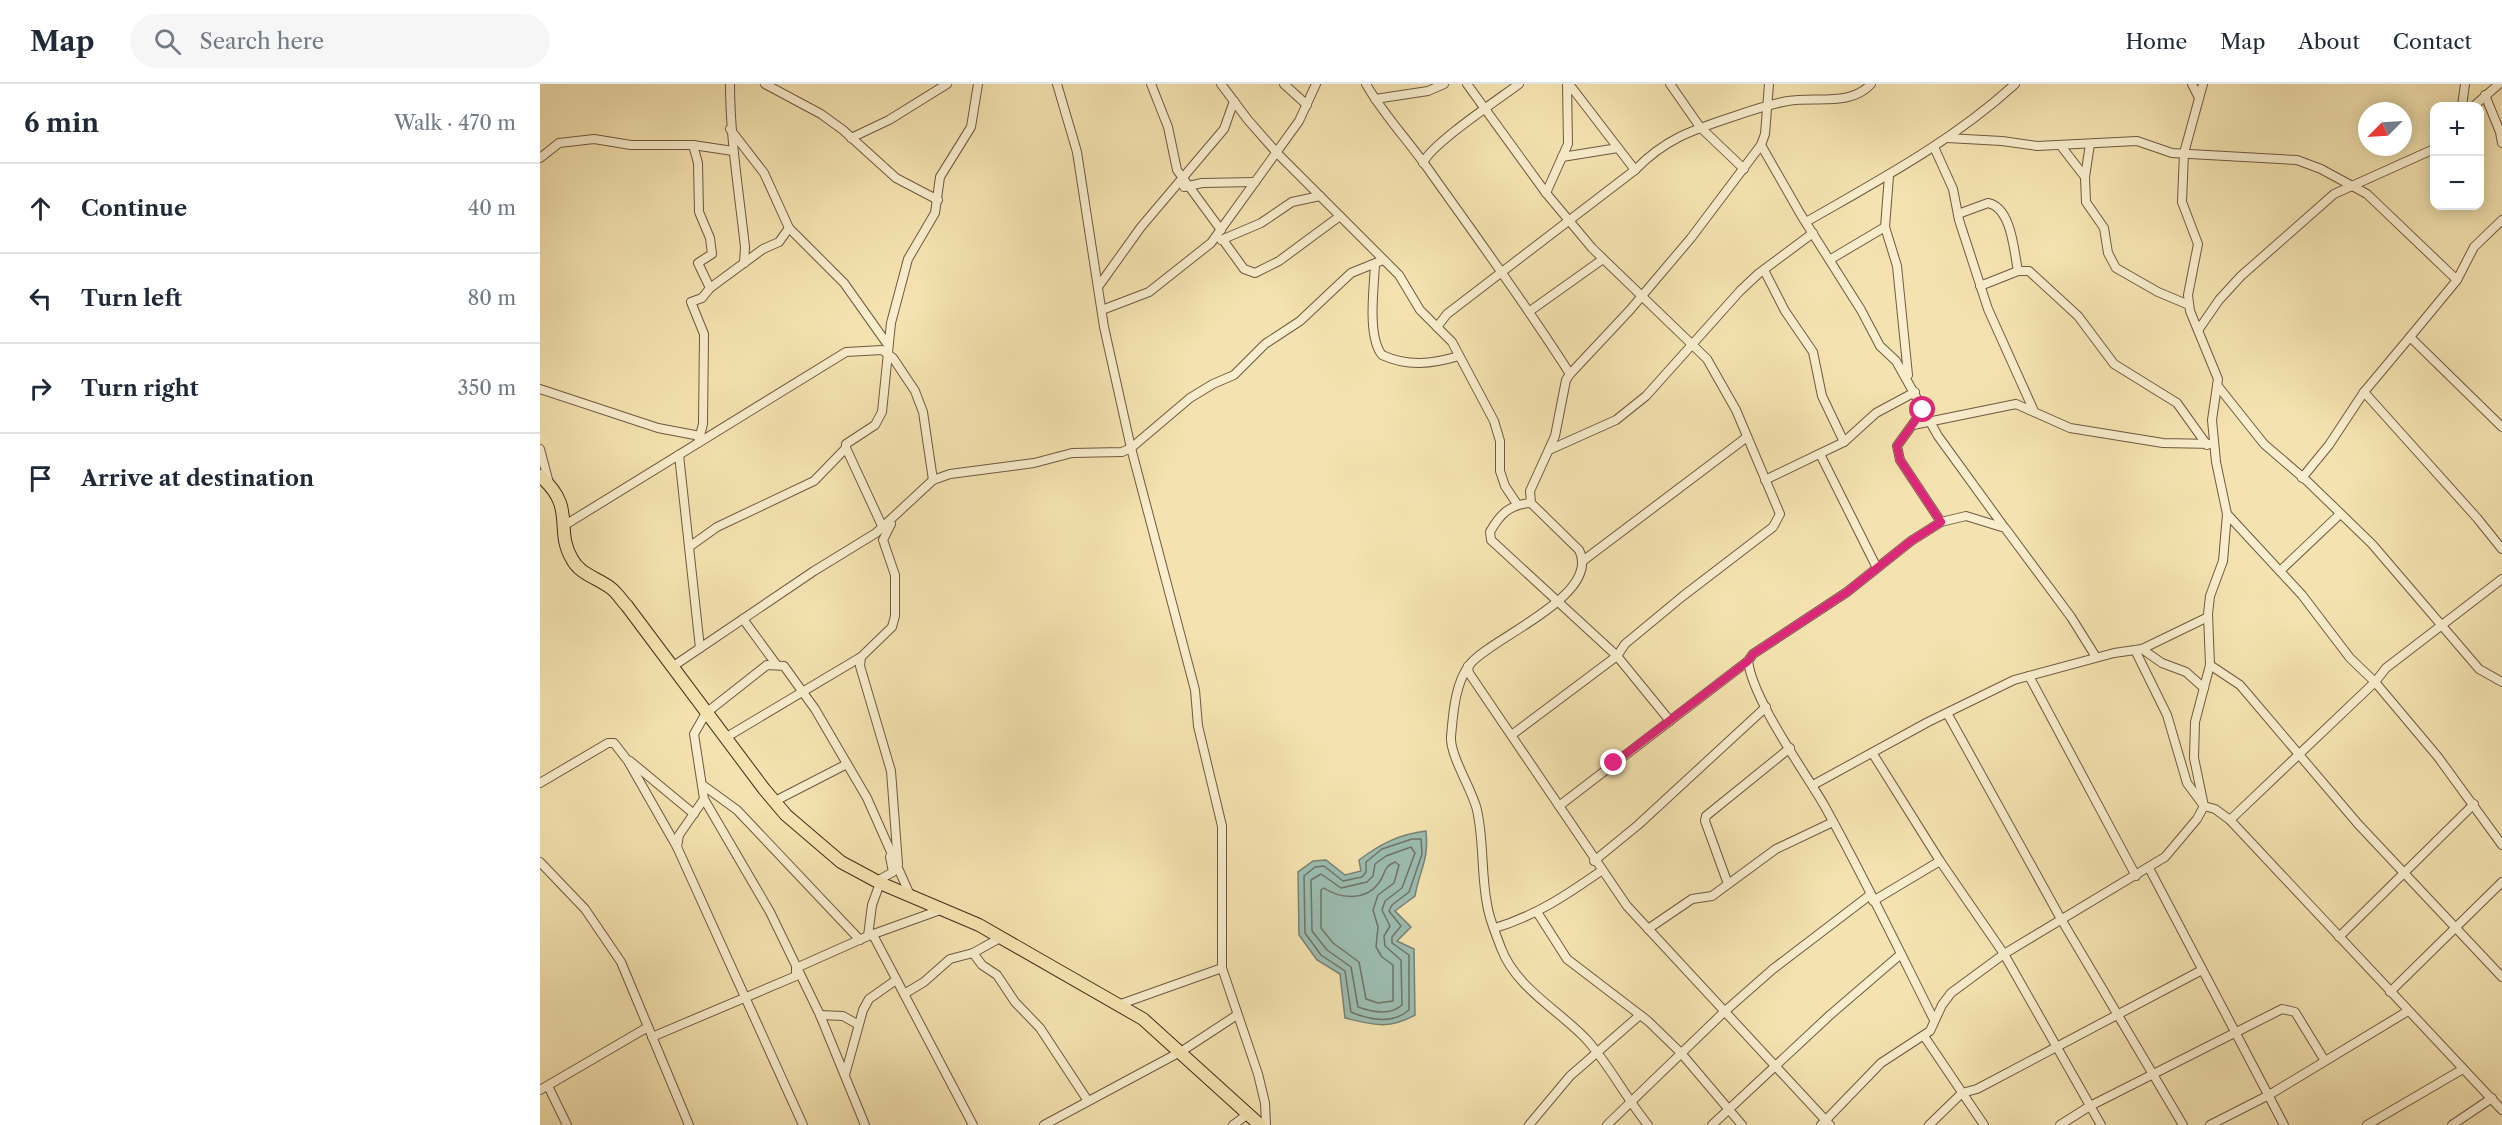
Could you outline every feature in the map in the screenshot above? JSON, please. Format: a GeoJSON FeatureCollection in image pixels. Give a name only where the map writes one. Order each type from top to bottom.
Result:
{"type":"FeatureCollection","features":[{"type":"Feature","properties":{"kind":"main road"},"geometry":{"type":"LineString","coordinates":[[544,480],[557,495],[564,513],[571,558],[579,569],[612,589],[775,801],[823,847],[841,862],[878,882],[944,909],[1143,1019],[1182,1051],[1260,1125]]}},
{"type":"Feature","properties":{"kind":"street"},"geometry":{"type":"LineString","coordinates":[[730,84],[732,107],[730,129],[744,263]]}},
{"type":"Feature","properties":{"kind":"street"},"geometry":{"type":"LineString","coordinates":[[765,84],[821,114],[896,178],[938,200]]}},
{"type":"Feature","properties":{"kind":"street"},"geometry":{"type":"LineString","coordinates":[[851,138],[890,120],[947,84]]}},
{"type":"Feature","properties":{"kind":"street"},"geometry":{"type":"LineString","coordinates":[[689,547],[717,527],[814,481],[846,448],[846,444],[875,425],[882,412],[887,349],[908,259],[935,213],[940,177],[971,127],[978,84]]}},
{"type":"Feature","properties":{"kind":"street"},"geometry":{"type":"LineString","coordinates":[[1057,84],[1077,152],[1102,310],[1131,448],[1195,690],[1198,726],[1222,826],[1222,968],[1258,1074],[1265,1102],[1266,1125]]}},
{"type":"Feature","properties":{"kind":"street"},"geometry":{"type":"LineString","coordinates":[[1151,84],[1161,107],[1177,170],[1221,230]]}},
{"type":"Feature","properties":{"kind":"street"},"geometry":{"type":"LineString","coordinates":[[1221,84],[1277,153],[1340,216],[1379,262],[1399,275],[1420,310],[1452,342],[1494,422],[1500,441],[1500,471],[1505,486],[1517,504]]}},
{"type":"Feature","properties":{"kind":"street"},"geometry":{"type":"LineString","coordinates":[[1284,84],[1308,105]]}},
{"type":"Feature","properties":{"kind":"street"},"geometry":{"type":"LineString","coordinates":[[1102,310],[1149,292],[1211,243],[1277,153],[1308,105],[1316,84]]}},
{"type":"Feature","properties":{"kind":"street"},"geometry":{"type":"LineString","coordinates":[[1366,84],[1530,311],[1570,374]]}},
{"type":"Feature","properties":{"kind":"street"},"geometry":{"type":"LineString","coordinates":[[1375,99],[1428,91],[1443,84]]}},
{"type":"Feature","properties":{"kind":"street"},"geometry":{"type":"LineString","coordinates":[[1467,84],[1546,193],[1603,260],[1640,298],[1707,359],[1736,410],[1780,514],[1777,523],[1625,644],[1617,656],[1513,734]]}},
{"type":"Feature","properties":{"kind":"street"},"geometry":{"type":"LineString","coordinates":[[1423,163],[1426,156],[1519,84]]}},
{"type":"Feature","properties":{"kind":"street"},"geometry":{"type":"LineString","coordinates":[[1546,193],[1568,142],[1568,84]]}},
{"type":"Feature","properties":{"kind":"street"},"geometry":{"type":"LineString","coordinates":[[1568,84],[1635,170]]}},
{"type":"Feature","properties":{"kind":"street"},"geometry":{"type":"LineString","coordinates":[[1671,84],[1700,127],[1744,169]]}},
{"type":"Feature","properties":{"kind":"street"},"geometry":{"type":"LineString","coordinates":[[1648,1125],[1576,1029],[1532,990],[1502,950],[1487,907],[1477,810],[1451,741],[1460,681],[1468,666],[1511,634],[1539,619],[1583,569],[1584,560],[1568,537],[1531,503],[1530,491],[1555,436],[1566,380],[1640,298],[1761,145],[1765,134],[1769,84]]}},
{"type":"Feature","properties":{"kind":"street"},"geometry":{"type":"LineString","coordinates":[[1437,327],[1447,314],[1635,170],[1652,152],[1672,139],[1700,127],[1768,105],[1790,100],[1823,100],[1852,96],[1865,91],[1871,84]]}},
{"type":"Feature","properties":{"kind":"street"},"geometry":{"type":"LineString","coordinates":[[1806,222],[1889,176],[1934,147],[2016,84]]}},
{"type":"Feature","properties":{"kind":"street"},"geometry":{"type":"LineString","coordinates":[[2192,84],[2199,98]]}},
{"type":"Feature","properties":{"kind":"street"},"geometry":{"type":"LineString","coordinates":[[1468,666],[1469,674],[1513,734],[1601,871],[1648,929],[1825,1123],[1881,1063],[1930,1031],[1934,1020],[1951,993],[2004,954],[2166,857],[2197,819],[2204,806],[2194,758],[2195,722],[2210,665],[2208,616],[2210,596],[2223,561],[2227,513],[2211,444],[2218,379],[2189,304],[2190,274],[2198,244],[2182,202],[2184,153],[2203,84]]}},
{"type":"Feature","properties":{"kind":"street"},"geometry":{"type":"LineString","coordinates":[[2463,102],[2465,84]]}},
{"type":"Feature","properties":{"kind":"street"},"geometry":{"type":"LineString","coordinates":[[2478,102],[2499,84]]}},
{"type":"Feature","properties":{"kind":"street"},"geometry":{"type":"LineString","coordinates":[[2485,95],[2502,143]]}},
{"type":"Feature","properties":{"kind":"street"},"geometry":{"type":"LineString","coordinates":[[1098,287],[1141,227],[1174,190],[1185,183],[1224,129],[1234,101]]}},
{"type":"Feature","properties":{"kind":"street"},"geometry":{"type":"LineString","coordinates":[[730,129],[764,173],[789,228],[844,283],[915,391],[923,412],[933,480]]}},
{"type":"Feature","properties":{"kind":"street"},"geometry":{"type":"LineString","coordinates":[[1947,138],[2061,146],[2137,141],[2172,153],[2297,160],[2367,194],[2457,280]]}},
{"type":"Feature","properties":{"kind":"street"},"geometry":{"type":"LineString","coordinates":[[540,158],[559,143],[579,139],[631,145],[693,145],[733,151]]}},
{"type":"Feature","properties":{"kind":"street"},"geometry":{"type":"LineString","coordinates":[[2090,144],[2085,177],[2086,202],[2104,228],[2108,254],[2116,268],[2158,292],[2189,304]]}},
{"type":"Feature","properties":{"kind":"street"},"geometry":{"type":"LineString","coordinates":[[693,145],[698,163],[699,212],[710,238],[712,254],[698,263],[710,288]]}},
{"type":"Feature","properties":{"kind":"street"},"geometry":{"type":"LineString","coordinates":[[1761,145],[1806,222],[1831,259],[1880,346],[1896,361],[1909,380],[1929,421],[1966,477],[2071,617],[2096,657]]}},
{"type":"Feature","properties":{"kind":"street"},"geometry":{"type":"LineString","coordinates":[[2061,146],[2085,177]]}},
{"type":"Feature","properties":{"kind":"street"},"geometry":{"type":"LineString","coordinates":[[1934,147],[1953,189],[1958,214],[1980,286],[2033,409]]}},
{"type":"Feature","properties":{"kind":"street"},"geometry":{"type":"LineString","coordinates":[[1562,157],[1618,148]]}},
{"type":"Feature","properties":{"kind":"street"},"geometry":{"type":"LineString","coordinates":[[2199,328],[2219,300],[2241,276],[2334,194],[2350,184],[2430,151]]}},
{"type":"Feature","properties":{"kind":"street"},"geometry":{"type":"LineString","coordinates":[[1889,176],[1885,227],[1897,266],[1901,330],[1909,380]]}},
{"type":"Feature","properties":{"kind":"street"},"geometry":{"type":"LineString","coordinates":[[1185,183],[1255,182]]}},
{"type":"Feature","properties":{"kind":"street"},"geometry":{"type":"LineString","coordinates":[[1211,243],[1261,223],[1292,202],[1320,196]]}},
{"type":"Feature","properties":{"kind":"street"},"geometry":{"type":"LineString","coordinates":[[1958,214],[1988,203],[2000,208],[2008,227],[2018,271]]}},
{"type":"Feature","properties":{"kind":"street"},"geometry":{"type":"LineString","coordinates":[[1223,240],[1244,270],[1255,273],[1279,261],[1340,216]]}},
{"type":"Feature","properties":{"kind":"street"},"geometry":{"type":"LineString","coordinates":[[2302,478],[2329,445],[2364,392],[2457,280],[2474,247],[2502,220]]}},
{"type":"Feature","properties":{"kind":"street"},"geometry":{"type":"LineString","coordinates":[[1831,259],[1885,227]]}},
{"type":"Feature","properties":{"kind":"street"},"geometry":{"type":"LineString","coordinates":[[699,439],[703,424],[704,334],[691,302],[702,298],[710,288],[763,249],[779,242],[789,228]]}},
{"type":"Feature","properties":{"kind":"street"},"geometry":{"type":"LineString","coordinates":[[1549,450],[1616,420],[1646,396],[1740,291],[1813,232]]}},
{"type":"Feature","properties":{"kind":"street"},"geometry":{"type":"LineString","coordinates":[[1530,311],[1603,260]]}},
{"type":"Feature","properties":{"kind":"street"},"geometry":{"type":"LineString","coordinates":[[1379,262],[1374,328],[1376,347],[1382,355],[1422,364],[1433,364],[1459,356]]}},
{"type":"Feature","properties":{"kind":"street"},"geometry":{"type":"LineString","coordinates":[[672,667],[883,528],[933,480],[950,474],[1034,463],[1072,453],[1122,452],[1131,448],[1190,398],[1234,375],[1265,344],[1300,321],[1351,273],[1379,262]]}},
{"type":"Feature","properties":{"kind":"street"},"geometry":{"type":"LineString","coordinates":[[1764,270],[1785,311],[1813,352],[1822,396],[1844,442]]}},
{"type":"Feature","properties":{"kind":"street"},"geometry":{"type":"LineString","coordinates":[[1980,286],[2018,271],[2029,271],[2058,295],[2094,335],[2114,364],[2177,403],[2211,444]]}},
{"type":"Feature","properties":{"kind":"street"},"geometry":{"type":"LineString","coordinates":[[2410,337],[2502,427]]}},
{"type":"Feature","properties":{"kind":"street"},"geometry":{"type":"LineString","coordinates":[[565,525],[679,455],[699,439],[846,352],[887,349]]}},
{"type":"Feature","properties":{"kind":"street"},"geometry":{"type":"LineString","coordinates":[[2217,385],[2264,444],[2372,544],[2479,669],[2502,682]]}},
{"type":"Feature","properties":{"kind":"street"},"geometry":{"type":"LineString","coordinates":[[540,389],[658,428],[699,439]]}},
{"type":"Feature","properties":{"kind":"street"},"geometry":{"type":"LineString","coordinates":[[1765,480],[1844,442],[1876,413],[1915,392]]}},
{"type":"Feature","properties":{"kind":"street"},"geometry":{"type":"LineString","coordinates":[[2364,392],[2502,549]]}},
{"type":"Feature","properties":{"kind":"street"},"geometry":{"type":"LineString","coordinates":[[1913,425],[2016,404],[2033,409],[2051,421],[2070,428],[2163,443],[2211,444]]}},
{"type":"Feature","properties":{"kind":"street"},"geometry":{"type":"LineString","coordinates":[[1923,410],[1897,446],[1900,460],[1941,522]]}},
{"type":"Feature","properties":{"kind":"street"},"geometry":{"type":"LineString","coordinates":[[1584,560],[1747,437]]}},
{"type":"Feature","properties":{"kind":"street"},"geometry":{"type":"LineString","coordinates":[[846,448],[883,528]]}},
{"type":"Feature","properties":{"kind":"street"},"geometry":{"type":"LineString","coordinates":[[540,449],[544,480]]}},
{"type":"Feature","properties":{"kind":"street"},"geometry":{"type":"LineString","coordinates":[[1820,454],[1877,568]]}},
{"type":"Feature","properties":{"kind":"street"},"geometry":{"type":"LineString","coordinates":[[679,455],[700,648]]}},
{"type":"Feature","properties":{"kind":"street"},"geometry":{"type":"LineString","coordinates":[[1531,503],[1517,504],[1505,511],[1490,532],[1491,540],[1558,599],[1617,656],[1670,721]]}},
{"type":"Feature","properties":{"kind":"street"},"geometry":{"type":"LineString","coordinates":[[2227,513],[2302,595],[2350,658],[2375,682],[2474,804],[2502,845]]}},
{"type":"Feature","properties":{"kind":"street"},"geometry":{"type":"LineString","coordinates":[[2280,571],[2340,514]]}},
{"type":"Feature","properties":{"kind":"street"},"geometry":{"type":"LineString","coordinates":[[1559,806],[1748,661],[1753,654],[1847,592],[1911,541],[1941,522],[1966,516],[2005,528]]}},
{"type":"Feature","properties":{"kind":"street"},"geometry":{"type":"LineString","coordinates":[[725,738],[802,690],[861,657],[892,627],[895,616],[895,575],[883,540],[893,520]]}},
{"type":"Feature","properties":{"kind":"street"},"geometry":{"type":"LineString","coordinates":[[2230,820],[2375,682],[2386,668],[2440,624],[2502,579]]}},
{"type":"Feature","properties":{"kind":"street"},"geometry":{"type":"LineString","coordinates":[[1813,785],[2014,680],[2096,657],[2139,650],[2208,616]]}},
{"type":"Feature","properties":{"kind":"street"},"geometry":{"type":"LineString","coordinates":[[743,619],[776,664]]}},
{"type":"Feature","properties":{"kind":"street"},"geometry":{"type":"LineString","coordinates":[[2139,650],[2162,663],[2186,672],[2204,688]]}},
{"type":"Feature","properties":{"kind":"street"},"geometry":{"type":"LineString","coordinates":[[2139,650],[2167,715],[2187,783],[2204,806],[2215,808],[2230,820],[2502,1110]]}},
{"type":"Feature","properties":{"kind":"street"},"geometry":{"type":"LineString","coordinates":[[861,657],[863,676],[894,789],[899,870]]}},
{"type":"Feature","properties":{"kind":"street"},"geometry":{"type":"LineString","coordinates":[[1748,661],[1749,673],[1766,707],[1833,822],[1934,1020]]}},
{"type":"Feature","properties":{"kind":"street"},"geometry":{"type":"LineString","coordinates":[[866,1125],[820,1015],[770,912],[704,799],[704,786],[694,734],[706,714],[751,675],[767,665],[784,666],[802,690],[867,798],[910,895]]}},
{"type":"Feature","properties":{"kind":"street"},"geometry":{"type":"LineString","coordinates":[[2210,665],[2240,685],[2301,753],[2358,824],[2502,977]]}},
{"type":"Feature","properties":{"kind":"street"},"geometry":{"type":"LineString","coordinates":[[2028,676],[2136,876]]}},
{"type":"Feature","properties":{"kind":"street"},"geometry":{"type":"LineString","coordinates":[[1594,861],[1638,825],[1766,707]]}},
{"type":"Feature","properties":{"kind":"street"},"geometry":{"type":"LineString","coordinates":[[1947,713],[2061,919],[2120,1014],[2183,1125]]}},
{"type":"Feature","properties":{"kind":"street"},"geometry":{"type":"LineString","coordinates":[[540,783],[608,743],[615,743],[628,761],[677,848],[803,1125]]}},
{"type":"Feature","properties":{"kind":"street"},"geometry":{"type":"LineString","coordinates":[[1728,884],[1705,821],[1706,816],[1790,748]]}},
{"type":"Feature","properties":{"kind":"street"},"geometry":{"type":"LineString","coordinates":[[1873,754],[1940,861],[2004,954],[2102,1125]]}},
{"type":"Feature","properties":{"kind":"street"},"geometry":{"type":"LineString","coordinates":[[628,761],[694,814]]}},
{"type":"Feature","properties":{"kind":"street"},"geometry":{"type":"LineString","coordinates":[[775,801],[847,764]]}},
{"type":"Feature","properties":{"kind":"street"},"geometry":{"type":"LineString","coordinates":[[651,801],[659,793],[660,786]]}},
{"type":"Feature","properties":{"kind":"street"},"geometry":{"type":"LineString","coordinates":[[704,786],[737,810],[860,940]]}},
{"type":"Feature","properties":{"kind":"street"},"geometry":{"type":"LineString","coordinates":[[677,848],[679,835],[704,799]]}},
{"type":"Feature","properties":{"kind":"street"},"geometry":{"type":"LineString","coordinates":[[2339,937],[2474,804]]}},
{"type":"Feature","properties":{"kind":"street"},"geometry":{"type":"LineString","coordinates":[[1648,929],[1692,899],[1712,896],[1776,849],[1833,822]]}},
{"type":"Feature","properties":{"kind":"street"},"geometry":{"type":"LineString","coordinates":[[887,844],[893,872],[878,882],[872,905],[870,935],[973,1125]]}},
{"type":"Feature","properties":{"kind":"street"},"geometry":{"type":"LineString","coordinates":[[1607,1125],[1724,1011],[1773,969],[1871,898],[1940,861]]}},
{"type":"Feature","properties":{"kind":"street"},"geometry":{"type":"LineString","coordinates":[[540,862],[585,909],[621,962],[689,1125]]}},
{"type":"Feature","properties":{"kind":"street"},"geometry":{"type":"LineString","coordinates":[[2150,868],[2284,1125]]}},
{"type":"Feature","properties":{"kind":"street"},"geometry":{"type":"LineString","coordinates":[[1495,928],[1553,905],[1601,871]]}},
{"type":"Feature","properties":{"kind":"street"},"geometry":{"type":"LineString","coordinates":[[2390,992],[2502,882]]}},
{"type":"Feature","properties":{"kind":"street"},"geometry":{"type":"LineString","coordinates":[[796,968],[870,935],[944,909]]}},
{"type":"Feature","properties":{"kind":"street"},"geometry":{"type":"LineString","coordinates":[[1538,912],[1567,959],[1640,1015],[1681,1053],[1742,1125]]}},
{"type":"Feature","properties":{"kind":"street"},"geometry":{"type":"LineString","coordinates":[[904,994],[924,982],[950,959],[973,952],[1000,938]]}},
{"type":"Feature","properties":{"kind":"street"},"geometry":{"type":"LineString","coordinates":[[973,952],[982,965],[997,975],[1015,1002],[1040,1028],[1088,1101]]}},
{"type":"Feature","properties":{"kind":"street"},"geometry":{"type":"LineString","coordinates":[[1712,1125],[1901,954]]}},
{"type":"Feature","properties":{"kind":"street"},"geometry":{"type":"LineString","coordinates":[[652,1037],[796,976],[796,968]]}},
{"type":"Feature","properties":{"kind":"street"},"geometry":{"type":"LineString","coordinates":[[1119,1005],[1222,968]]}},
{"type":"Feature","properties":{"kind":"street"},"geometry":{"type":"LineString","coordinates":[[1929,1125],[1962,1093],[1977,1089],[2202,970]]}},
{"type":"Feature","properties":{"kind":"street"},"geometry":{"type":"LineString","coordinates":[[845,1075],[857,1024],[869,999],[896,980]]}},
{"type":"Feature","properties":{"kind":"street"},"geometry":{"type":"LineString","coordinates":[[2060,1125],[2090,1106],[2235,1032],[2288,1009],[2295,1012],[2325,1061]]}},
{"type":"Feature","properties":{"kind":"street"},"geometry":{"type":"LineString","coordinates":[[2210,1125],[2269,1095],[2408,1011]]}},
{"type":"Feature","properties":{"kind":"street"},"geometry":{"type":"LineString","coordinates":[[820,1015],[843,1016],[857,1024]]}},
{"type":"Feature","properties":{"kind":"street"},"geometry":{"type":"LineString","coordinates":[[1044,1125],[1182,1051],[1237,1015]]}},
{"type":"Feature","properties":{"kind":"street"},"geometry":{"type":"LineString","coordinates":[[1528,1125],[1570,1076],[1640,1015]]}},
{"type":"Feature","properties":{"kind":"street"},"geometry":{"type":"LineString","coordinates":[[567,1125],[544,1088],[648,1028]]}},
{"type":"Feature","properties":{"kind":"street"},"geometry":{"type":"LineString","coordinates":[[1924,1036],[1984,1125]]}},
{"type":"Feature","properties":{"kind":"street"},"geometry":{"type":"LineString","coordinates":[[2367,1125],[2463,1069]]}},
{"type":"Feature","properties":{"kind":"street"},"geometry":{"type":"LineString","coordinates":[[2452,1125],[2492,1098]]}},
{"type":"Feature","properties":{"kind":"street"},"geometry":{"type":"LineString","coordinates":[[1233,1125],[1248,1114]]}},
{"type":"Feature","properties":{"kind":"water"},"geometry":{"type":"Polygon","coordinates":[[[1426,831],[1425,857],[1415,896],[1395,911],[1411,927],[1397,941],[1414,949],[1415,1015],[1397,1023],[1381,1025],[1345,1018],[1340,974],[1317,960],[1299,935],[1298,872],[1313,861],[1326,860],[1345,875],[1361,871],[1359,860],[1375,849],[1399,837],[1426,831]]]}},
{"type":"Feature","properties":{"kind":"route"},"geometry":{"type":"LineString","coordinates":[[1614,763],[1748,661],[1753,654],[1847,592],[1911,541],[1941,522],[1900,460],[1897,446],[1923,410]]}}]}
